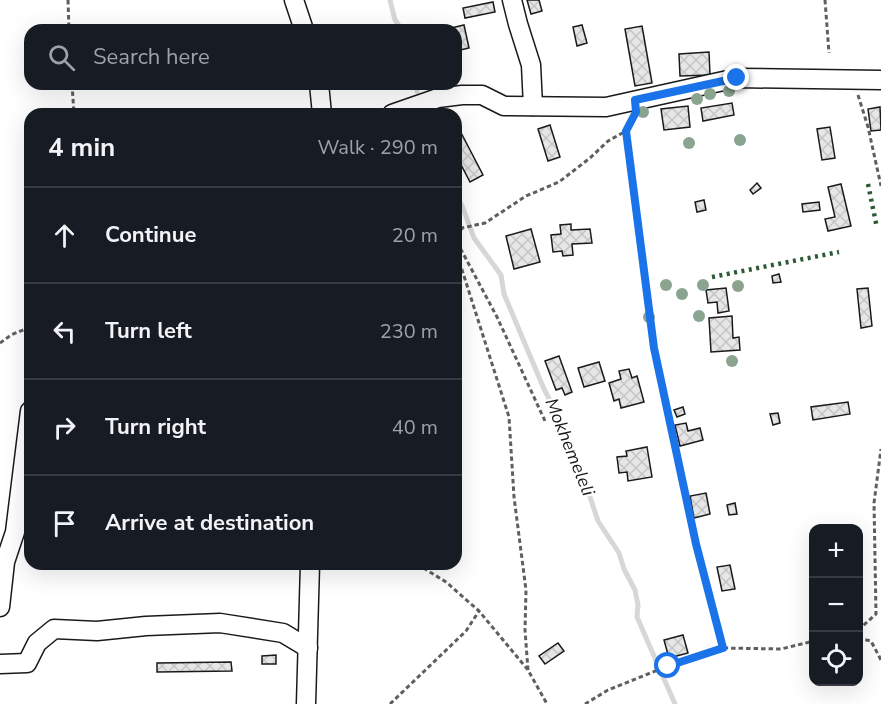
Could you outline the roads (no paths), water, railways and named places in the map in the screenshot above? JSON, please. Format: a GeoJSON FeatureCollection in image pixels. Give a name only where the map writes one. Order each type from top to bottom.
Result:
{"type":"FeatureCollection","features":[{"type":"Feature","properties":{"kind":"street"},"geometry":{"type":"LineString","coordinates":[[294,0],[302,24]]}},
{"type":"Feature","properties":{"kind":"street"},"geometry":{"type":"LineString","coordinates":[[512,0],[531,65],[533,106]]}},
{"type":"Feature","properties":{"kind":"street"},"geometry":{"type":"LineString","coordinates":[[409,108],[438,98],[462,96],[482,96],[504,106],[606,107],[737,78],[881,80]]}},
{"type":"Feature","properties":{"kind":"street"},"geometry":{"type":"LineString","coordinates":[[320,90],[321,108]]}},
{"type":"Feature","properties":{"kind":"street"},"geometry":{"type":"LineString","coordinates":[[0,607],[3,564],[24,444]]}},
{"type":"Feature","properties":{"kind":"street"},"geometry":{"type":"LineString","coordinates":[[306,704],[310,570]]}},
{"type":"Feature","properties":{"kind":"street"},"geometry":{"type":"LineString","coordinates":[[0,664],[27,663],[37,643],[54,629],[97,631],[220,622],[283,633],[308,648]]}},
{"type":"Feature","properties":{"kind":"waterway","name":"Mokhemeleli"},"geometry":{"type":"LineString","coordinates":[[390,0],[398,24]]}},
{"type":"Feature","properties":{"kind":"waterway","name":"Mokhemeleli"},"geometry":{"type":"LineString","coordinates":[[462,206],[474,238],[501,275],[504,294],[557,414],[572,462],[587,488],[598,521],[619,553],[635,590],[638,605],[637,617],[675,704]]}}]}
